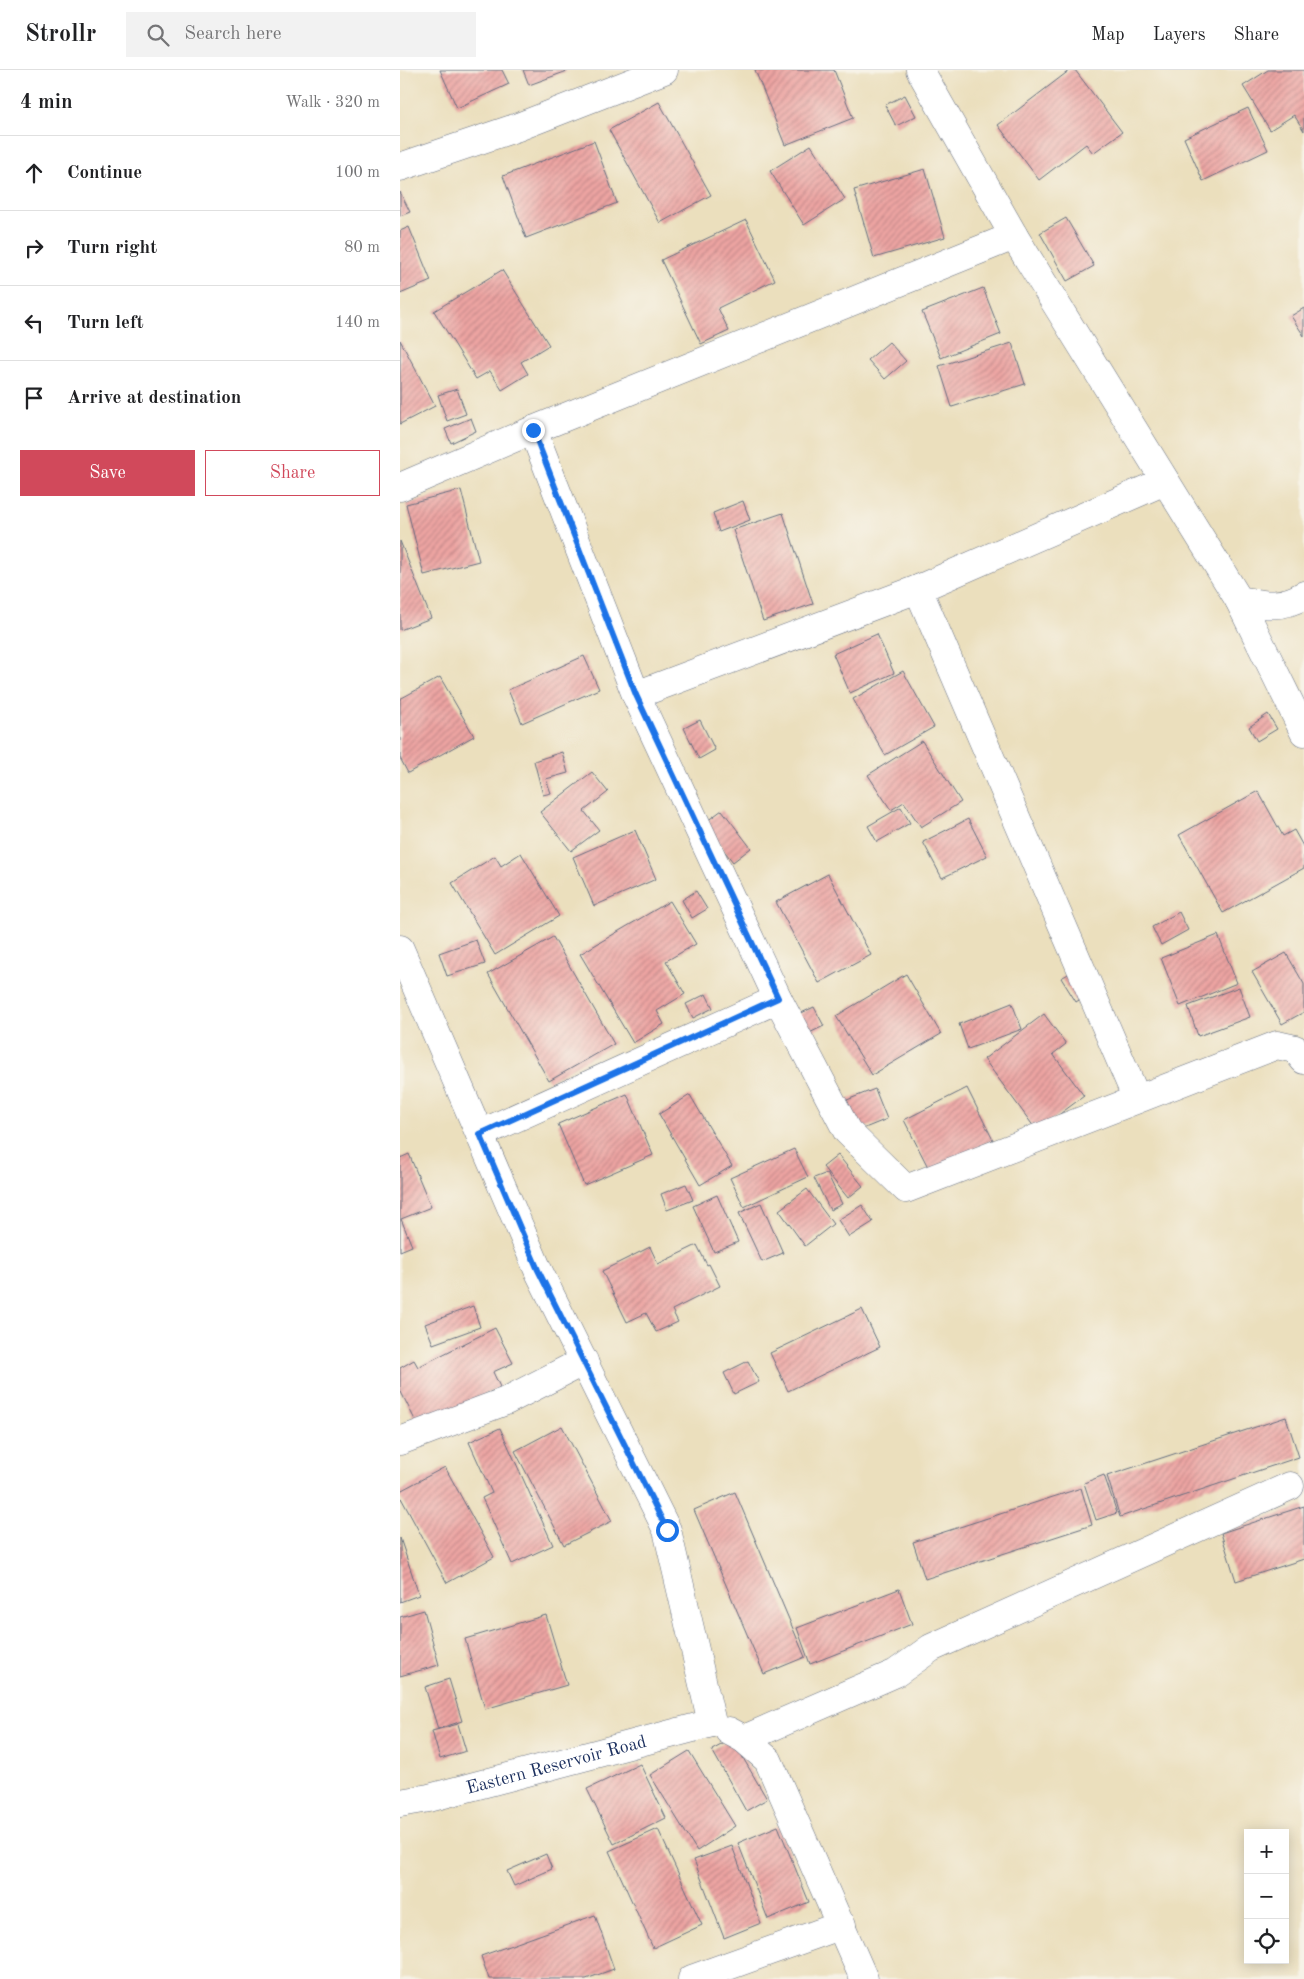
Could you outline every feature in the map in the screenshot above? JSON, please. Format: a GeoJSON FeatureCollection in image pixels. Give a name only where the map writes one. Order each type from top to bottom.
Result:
{"type":"FeatureCollection","features":[{"type":"Feature","properties":{"kind":"street"},"geometry":{"type":"LineString","coordinates":[[400,168],[518,127],[664,70]]}},
{"type":"Feature","properties":{"kind":"street"},"geometry":{"type":"LineString","coordinates":[[920,70],[1014,236],[1239,600],[1304,732]]}},
{"type":"Feature","properties":{"kind":"street"},"geometry":{"type":"LineString","coordinates":[[400,487],[533,430],[1014,236]]}},
{"type":"Feature","properties":{"kind":"street"},"geometry":{"type":"LineString","coordinates":[[533,430],[636,695],[778,998],[847,1131],[906,1189],[1277,1045],[1294,1048],[1304,1060]]}},
{"type":"Feature","properties":{"kind":"street"},"geometry":{"type":"LineString","coordinates":[[636,695],[918,589],[1165,481]]}},
{"type":"Feature","properties":{"kind":"street"},"geometry":{"type":"LineString","coordinates":[[918,589],[1137,1099]]}},
{"type":"Feature","properties":{"kind":"street"},"geometry":{"type":"LineString","coordinates":[[1239,600],[1270,606],[1296,600],[1304,595]]}},
{"type":"Feature","properties":{"kind":"street"},"geometry":{"type":"LineString","coordinates":[[400,949],[538,1270],[667,1530],[712,1723],[744,1739],[768,1760],[842,1925],[864,1979]]}},
{"type":"Feature","properties":{"kind":"street"},"geometry":{"type":"LineString","coordinates":[[480,1134],[778,998]]}},
{"type":"Feature","properties":{"kind":"street"},"geometry":{"type":"LineString","coordinates":[[400,1441],[506,1401],[584,1361]]}},
{"type":"Feature","properties":{"kind":"street"},"geometry":{"type":"LineString","coordinates":[[744,1739],[896,1673],[931,1648],[1290,1486]]}},
{"type":"Feature","properties":{"kind":"street","name":"Eastern Reservoir Road"},"geometry":{"type":"LineString","coordinates":[[400,1803],[429,1798],[712,1723]]}},
{"type":"Feature","properties":{"kind":"street"},"geometry":{"type":"LineString","coordinates":[[692,1979],[842,1925]]}},
{"type":"Feature","properties":{"kind":"building"},"geometry":{"type":"Polygon","coordinates":[[[440,70],[502,70],[509,84],[457,108],[440,70]]]}},
{"type":"Feature","properties":{"kind":"building"},"geometry":{"type":"Polygon","coordinates":[[[523,70],[570,70],[529,85],[523,70]]]}},
{"type":"Feature","properties":{"kind":"building"},"geometry":{"type":"Polygon","coordinates":[[[755,70],[834,70],[853,118],[785,145],[755,70]]]}},
{"type":"Feature","properties":{"kind":"building"},"geometry":{"type":"Polygon","coordinates":[[[1070,70],[1075,70],[1122,132],[1093,153],[1086,144],[1039,180],[998,125],[1070,70]]]}},
{"type":"Feature","properties":{"kind":"building"},"geometry":{"type":"Polygon","coordinates":[[[1268,70],[1304,70],[1304,131],[1294,115],[1270,130],[1243,86],[1268,70]]]}},
{"type":"Feature","properties":{"kind":"building"},"geometry":{"type":"Polygon","coordinates":[[[905,95],[916,116],[896,126],[885,105],[905,95]]]}},
{"type":"Feature","properties":{"kind":"building"},"geometry":{"type":"Polygon","coordinates":[[[659,102],[711,195],[660,223],[609,130],[659,102]]]}},
{"type":"Feature","properties":{"kind":"building"},"geometry":{"type":"Polygon","coordinates":[[[1248,108],[1268,150],[1203,181],[1184,138],[1248,108]]]}},
{"type":"Feature","properties":{"kind":"building"},"geometry":{"type":"Polygon","coordinates":[[[594,141],[617,203],[526,238],[503,176],[594,141]]]}},
{"type":"Feature","properties":{"kind":"building"},"geometry":{"type":"Polygon","coordinates":[[[811,145],[845,199],[804,225],[770,171],[811,145]]]}},
{"type":"Feature","properties":{"kind":"building"},"geometry":{"type":"Polygon","coordinates":[[[925,169],[945,237],[874,258],[854,190],[925,169]]]}},
{"type":"Feature","properties":{"kind":"building"},"geometry":{"type":"Polygon","coordinates":[[[400,192],[410,212],[400,216],[400,192]]]}},
{"type":"Feature","properties":{"kind":"building"},"geometry":{"type":"Polygon","coordinates":[[[1066,218],[1094,266],[1067,281],[1040,233],[1066,218]]]}},
{"type":"Feature","properties":{"kind":"building"},"geometry":{"type":"Polygon","coordinates":[[[746,220],[775,280],[718,308],[729,331],[701,344],[661,260],[746,220]]]}},
{"type":"Feature","properties":{"kind":"building"},"geometry":{"type":"Polygon","coordinates":[[[409,227],[431,281],[400,294],[400,231],[409,227]]]}},
{"type":"Feature","properties":{"kind":"building"},"geometry":{"type":"Polygon","coordinates":[[[502,270],[549,345],[521,362],[528,374],[502,390],[490,371],[476,379],[434,311],[502,270]]]}},
{"type":"Feature","properties":{"kind":"building"},"geometry":{"type":"Polygon","coordinates":[[[983,288],[1001,334],[941,358],[922,312],[983,288]]]}},
{"type":"Feature","properties":{"kind":"building"},"geometry":{"type":"Polygon","coordinates":[[[1304,308],[1304,336],[1291,316],[1304,308]]]}},
{"type":"Feature","properties":{"kind":"building"},"geometry":{"type":"Polygon","coordinates":[[[400,340],[435,406],[400,424],[400,340]]]}},
{"type":"Feature","properties":{"kind":"building"},"geometry":{"type":"Polygon","coordinates":[[[889,342],[906,361],[885,379],[868,360],[889,342]]]}},
{"type":"Feature","properties":{"kind":"building"},"geometry":{"type":"Polygon","coordinates":[[[1012,343],[1025,384],[952,407],[939,366],[1012,343]]]}},
{"type":"Feature","properties":{"kind":"building"},"geometry":{"type":"Polygon","coordinates":[[[457,389],[466,414],[447,421],[438,395],[457,389]]]}},
{"type":"Feature","properties":{"kind":"building"},"geometry":{"type":"Polygon","coordinates":[[[471,418],[476,431],[451,443],[445,429],[471,418]]]}},
{"type":"Feature","properties":{"kind":"building"},"geometry":{"type":"Polygon","coordinates":[[[461,490],[479,561],[424,575],[406,504],[461,490]]]}},
{"type":"Feature","properties":{"kind":"building"},"geometry":{"type":"Polygon","coordinates":[[[743,501],[750,520],[719,532],[713,513],[743,501]]]}},
{"type":"Feature","properties":{"kind":"building"},"geometry":{"type":"Polygon","coordinates":[[[783,513],[813,604],[763,621],[733,530],[783,513]]]}},
{"type":"Feature","properties":{"kind":"building"},"geometry":{"type":"Polygon","coordinates":[[[400,541],[431,618],[400,630],[400,541]]]}},
{"type":"Feature","properties":{"kind":"building"},"geometry":{"type":"Polygon","coordinates":[[[877,634],[894,673],[850,693],[833,654],[877,634]]]}},
{"type":"Feature","properties":{"kind":"building"},"geometry":{"type":"Polygon","coordinates":[[[584,656],[599,689],[522,723],[508,690],[584,656]]]}},
{"type":"Feature","properties":{"kind":"building"},"geometry":{"type":"Polygon","coordinates":[[[903,671],[934,727],[885,755],[853,699],[903,671]]]}},
{"type":"Feature","properties":{"kind":"building"},"geometry":{"type":"Polygon","coordinates":[[[440,677],[474,736],[408,773],[400,758],[400,699],[440,677]]]}},
{"type":"Feature","properties":{"kind":"building"},"geometry":{"type":"Polygon","coordinates":[[[1268,714],[1277,729],[1257,741],[1249,727],[1268,714]]]}},
{"type":"Feature","properties":{"kind":"building"},"geometry":{"type":"Polygon","coordinates":[[[700,720],[715,750],[699,759],[684,728],[700,720]]]}},
{"type":"Feature","properties":{"kind":"building"},"geometry":{"type":"Polygon","coordinates":[[[922,741],[961,802],[921,827],[904,802],[891,810],[868,775],[922,741]]]}},
{"type":"Feature","properties":{"kind":"building"},"geometry":{"type":"Polygon","coordinates":[[[562,752],[568,773],[546,779],[551,793],[543,795],[534,761],[562,752]]]}},
{"type":"Feature","properties":{"kind":"building"},"geometry":{"type":"Polygon","coordinates":[[[592,772],[608,792],[584,811],[599,830],[571,851],[540,812],[592,772]]]}},
{"type":"Feature","properties":{"kind":"building"},"geometry":{"type":"Polygon","coordinates":[[[1258,791],[1283,836],[1294,830],[1304,848],[1304,868],[1223,913],[1179,835],[1258,791]]]}},
{"type":"Feature","properties":{"kind":"building"},"geometry":{"type":"Polygon","coordinates":[[[901,807],[910,823],[877,842],[868,826],[901,807]]]}},
{"type":"Feature","properties":{"kind":"building"},"geometry":{"type":"Polygon","coordinates":[[[722,810],[751,848],[733,862],[703,824],[722,810]]]}},
{"type":"Feature","properties":{"kind":"building"},"geometry":{"type":"Polygon","coordinates":[[[968,819],[987,856],[942,878],[923,842],[968,819]]]}},
{"type":"Feature","properties":{"kind":"building"},"geometry":{"type":"Polygon","coordinates":[[[635,830],[656,879],[594,906],[573,857],[635,830]]]}},
{"type":"Feature","properties":{"kind":"building"},"geometry":{"type":"Polygon","coordinates":[[[521,853],[559,916],[495,955],[452,883],[495,856],[501,866],[521,853]]]}},
{"type":"Feature","properties":{"kind":"building"},"geometry":{"type":"Polygon","coordinates":[[[828,874],[871,955],[819,983],[776,902],[828,874]]]}},
{"type":"Feature","properties":{"kind":"building"},"geometry":{"type":"Polygon","coordinates":[[[696,891],[707,909],[692,918],[682,900],[696,891]]]}},
{"type":"Feature","properties":{"kind":"building"},"geometry":{"type":"Polygon","coordinates":[[[670,901],[696,944],[666,961],[685,994],[657,1011],[664,1024],[633,1043],[580,954],[670,901]]]}},
{"type":"Feature","properties":{"kind":"building"},"geometry":{"type":"Polygon","coordinates":[[[1179,912],[1188,930],[1161,945],[1152,927],[1179,912]]]}},
{"type":"Feature","properties":{"kind":"building"},"geometry":{"type":"Polygon","coordinates":[[[1218,935],[1237,983],[1180,1006],[1161,958],[1218,935]]]}},
{"type":"Feature","properties":{"kind":"building"},"geometry":{"type":"Polygon","coordinates":[[[553,937],[614,1044],[549,1081],[488,974],[553,937]]]}},
{"type":"Feature","properties":{"kind":"building"},"geometry":{"type":"Polygon","coordinates":[[[476,940],[485,964],[447,976],[439,953],[476,940]]]}},
{"type":"Feature","properties":{"kind":"building"},"geometry":{"type":"Polygon","coordinates":[[[1286,953],[1304,984],[1304,1012],[1282,1024],[1252,972],[1286,953]]]}},
{"type":"Feature","properties":{"kind":"building"},"geometry":{"type":"Polygon","coordinates":[[[1076,970],[1090,993],[1076,1002],[1061,978],[1076,970]]]}},
{"type":"Feature","properties":{"kind":"building"},"geometry":{"type":"Polygon","coordinates":[[[906,974],[941,1034],[872,1075],[836,1016],[906,974]]]}},
{"type":"Feature","properties":{"kind":"building"},"geometry":{"type":"Polygon","coordinates":[[[1239,987],[1250,1017],[1198,1036],[1188,1006],[1239,987]]]}},
{"type":"Feature","properties":{"kind":"building"},"geometry":{"type":"Polygon","coordinates":[[[706,994],[713,1008],[693,1018],[686,1004],[706,994]]]}},
{"type":"Feature","properties":{"kind":"building"},"geometry":{"type":"Polygon","coordinates":[[[1012,1003],[1022,1029],[968,1049],[959,1024],[1012,1003]]]}},
{"type":"Feature","properties":{"kind":"building"},"geometry":{"type":"Polygon","coordinates":[[[814,1007],[824,1026],[805,1035],[795,1016],[814,1007]]]}},
{"type":"Feature","properties":{"kind":"building"},"geometry":{"type":"Polygon","coordinates":[[[1044,1014],[1066,1044],[1053,1054],[1084,1096],[1037,1131],[984,1059],[1044,1014]]]}},
{"type":"Feature","properties":{"kind":"building"},"geometry":{"type":"Polygon","coordinates":[[[967,1088],[993,1140],[930,1171],[904,1120],[967,1088]]]}},
{"type":"Feature","properties":{"kind":"building"},"geometry":{"type":"Polygon","coordinates":[[[875,1089],[887,1119],[860,1130],[847,1100],[875,1089]]]}},
{"type":"Feature","properties":{"kind":"building"},"geometry":{"type":"Polygon","coordinates":[[[627,1094],[653,1155],[584,1185],[558,1124],[627,1094]]]}},
{"type":"Feature","properties":{"kind":"building"},"geometry":{"type":"Polygon","coordinates":[[[690,1095],[732,1166],[700,1185],[659,1114],[690,1095]]]}},
{"type":"Feature","properties":{"kind":"building"},"geometry":{"type":"Polygon","coordinates":[[[794,1149],[808,1177],[744,1207],[730,1178],[794,1149]]]}},
{"type":"Feature","properties":{"kind":"building"},"geometry":{"type":"Polygon","coordinates":[[[409,1154],[431,1207],[401,1219],[412,1246],[400,1251],[400,1158],[409,1154]]]}},
{"type":"Feature","properties":{"kind":"building"},"geometry":{"type":"Polygon","coordinates":[[[838,1155],[863,1186],[848,1198],[823,1167],[838,1155]]]}},
{"type":"Feature","properties":{"kind":"building"},"geometry":{"type":"Polygon","coordinates":[[[827,1173],[842,1204],[830,1210],[814,1178],[827,1173]]]}},
{"type":"Feature","properties":{"kind":"building"},"geometry":{"type":"Polygon","coordinates":[[[686,1184],[693,1200],[667,1210],[661,1194],[686,1184]]]}},
{"type":"Feature","properties":{"kind":"building"},"geometry":{"type":"Polygon","coordinates":[[[807,1189],[833,1224],[805,1246],[779,1210],[807,1189]]]}},
{"type":"Feature","properties":{"kind":"building"},"geometry":{"type":"Polygon","coordinates":[[[717,1195],[738,1242],[714,1252],[693,1206],[717,1195]]]}},
{"type":"Feature","properties":{"kind":"building"},"geometry":{"type":"Polygon","coordinates":[[[761,1203],[783,1253],[762,1262],[739,1213],[761,1203]]]}},
{"type":"Feature","properties":{"kind":"building"},"geometry":{"type":"Polygon","coordinates":[[[862,1205],[873,1222],[849,1237],[838,1220],[862,1205]]]}},
{"type":"Feature","properties":{"kind":"building"},"geometry":{"type":"Polygon","coordinates":[[[697,1245],[720,1286],[672,1310],[678,1322],[656,1332],[646,1313],[627,1322],[602,1271],[650,1247],[658,1264],[697,1245]]]}},
{"type":"Feature","properties":{"kind":"building"},"geometry":{"type":"Polygon","coordinates":[[[473,1306],[480,1327],[433,1344],[425,1324],[473,1306]]]}},
{"type":"Feature","properties":{"kind":"building"},"geometry":{"type":"Polygon","coordinates":[[[862,1309],[880,1347],[788,1391],[770,1353],[862,1309]]]}},
{"type":"Feature","properties":{"kind":"building"},"geometry":{"type":"Polygon","coordinates":[[[495,1328],[513,1363],[493,1372],[500,1387],[419,1428],[400,1390],[400,1368],[414,1360],[418,1367],[495,1328]]]}},
{"type":"Feature","properties":{"kind":"building"},"geometry":{"type":"Polygon","coordinates":[[[748,1361],[759,1382],[734,1394],[724,1373],[748,1361]]]}},
{"type":"Feature","properties":{"kind":"building"},"geometry":{"type":"Polygon","coordinates":[[[1286,1417],[1299,1457],[1120,1517],[1107,1476],[1286,1417]]]}},
{"type":"Feature","properties":{"kind":"building"},"geometry":{"type":"Polygon","coordinates":[[[562,1426],[612,1521],[564,1545],[515,1451],[562,1426]]]}},
{"type":"Feature","properties":{"kind":"building"},"geometry":{"type":"Polygon","coordinates":[[[500,1428],[553,1545],[512,1564],[482,1498],[492,1493],[469,1442],[500,1428]]]}},
{"type":"Feature","properties":{"kind":"building"},"geometry":{"type":"Polygon","coordinates":[[[445,1467],[494,1557],[447,1583],[400,1496],[400,1491],[445,1467]]]}},
{"type":"Feature","properties":{"kind":"building"},"geometry":{"type":"Polygon","coordinates":[[[1104,1475],[1117,1513],[1096,1520],[1084,1483],[1104,1475]]]}},
{"type":"Feature","properties":{"kind":"building"},"geometry":{"type":"Polygon","coordinates":[[[1081,1488],[1092,1525],[925,1579],[913,1542],[1081,1488]]]}},
{"type":"Feature","properties":{"kind":"building"},"geometry":{"type":"Polygon","coordinates":[[[735,1492],[805,1657],[764,1674],[694,1510],[735,1492]]]}},
{"type":"Feature","properties":{"kind":"building"},"geometry":{"type":"Polygon","coordinates":[[[1304,1506],[1304,1559],[1236,1581],[1221,1533],[1304,1506]]]}},
{"type":"Feature","properties":{"kind":"building"},"geometry":{"type":"Polygon","coordinates":[[[400,1538],[419,1595],[400,1602],[400,1538]]]}},
{"type":"Feature","properties":{"kind":"building"},"geometry":{"type":"Polygon","coordinates":[[[899,1589],[912,1624],[810,1664],[797,1628],[899,1589]]]}},
{"type":"Feature","properties":{"kind":"building"},"geometry":{"type":"Polygon","coordinates":[[[424,1610],[439,1665],[400,1676],[400,1617],[424,1610]]]}},
{"type":"Feature","properties":{"kind":"building"},"geometry":{"type":"Polygon","coordinates":[[[546,1615],[567,1685],[485,1709],[465,1639],[546,1615]]]}},
{"type":"Feature","properties":{"kind":"building"},"geometry":{"type":"Polygon","coordinates":[[[449,1679],[462,1721],[438,1729],[425,1687],[449,1679]]]}},
{"type":"Feature","properties":{"kind":"building"},"geometry":{"type":"Polygon","coordinates":[[[458,1724],[466,1751],[440,1759],[432,1731],[458,1724]]]}},
{"type":"Feature","properties":{"kind":"building"},"geometry":{"type":"Polygon","coordinates":[[[732,1739],[767,1799],[746,1811],[712,1750],[732,1739]]]}},
{"type":"Feature","properties":{"kind":"building"},"geometry":{"type":"Polygon","coordinates":[[[689,1751],[735,1826],[697,1851],[650,1775],[689,1751]]]}},
{"type":"Feature","properties":{"kind":"building"},"geometry":{"type":"Polygon","coordinates":[[[640,1764],[666,1818],[614,1844],[587,1789],[640,1764]]]}},
{"type":"Feature","properties":{"kind":"building"},"geometry":{"type":"Polygon","coordinates":[[[778,1826],[809,1902],[768,1919],[738,1843],[778,1826]]]}},
{"type":"Feature","properties":{"kind":"building"},"geometry":{"type":"Polygon","coordinates":[[[658,1829],[702,1925],[653,1948],[609,1851],[658,1829]]]}},
{"type":"Feature","properties":{"kind":"building"},"geometry":{"type":"Polygon","coordinates":[[[732,1846],[761,1923],[724,1938],[694,1860],[732,1846]]]}},
{"type":"Feature","properties":{"kind":"building"},"geometry":{"type":"Polygon","coordinates":[[[546,1854],[552,1869],[514,1886],[507,1871],[546,1854]]]}},
{"type":"Feature","properties":{"kind":"building"},"geometry":{"type":"Polygon","coordinates":[[[595,1915],[614,1969],[586,1979],[489,1979],[481,1956],[595,1915]]]}},
{"type":"Feature","properties":{"kind":"route"},"geometry":{"type":"LineString","coordinates":[[533,430],[636,695],[778,998],[480,1134],[538,1270],[667,1530]]}}]}
